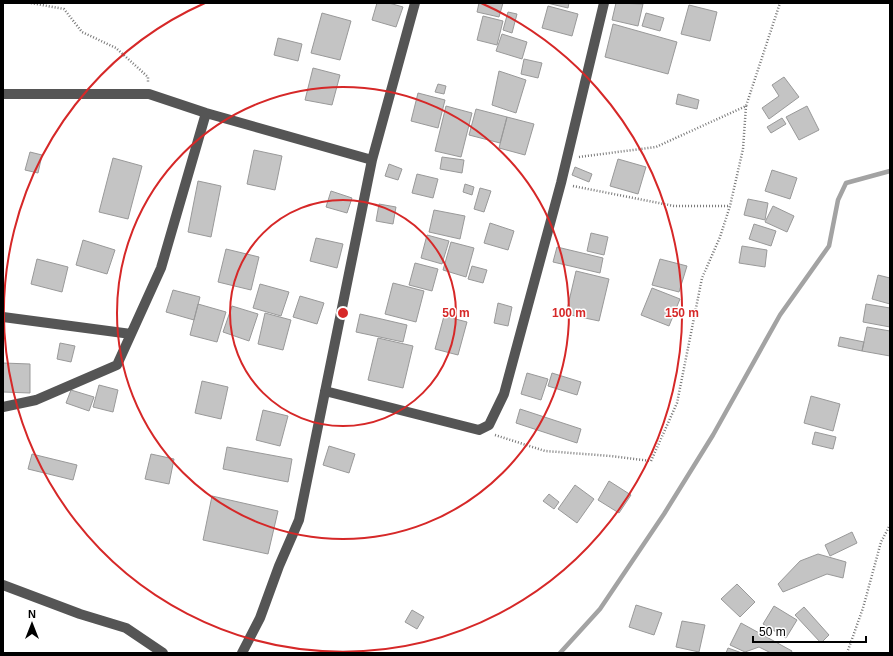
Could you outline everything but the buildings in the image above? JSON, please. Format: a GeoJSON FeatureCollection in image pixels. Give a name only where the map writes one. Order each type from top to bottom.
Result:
{"type":"FeatureCollection","features":[{"type":"Feature","properties":{"kind":"street"},"geometry":{"type":"LineString","coordinates":[[242,653],[260,618],[279,566],[299,520],[372,160],[415,3]]}},
{"type":"Feature","properties":{"kind":"street"},"geometry":{"type":"LineString","coordinates":[[325,391],[479,430],[489,425],[504,394],[561,183],[604,3]]}},
{"type":"Feature","properties":{"kind":"street"},"geometry":{"type":"LineString","coordinates":[[3,94],[149,94],[206,113],[372,160]]}},
{"type":"Feature","properties":{"kind":"street"},"geometry":{"type":"LineString","coordinates":[[3,407],[36,400],[117,365],[161,268],[206,113]]}},
{"type":"Feature","properties":{"kind":"street"},"geometry":{"type":"LineString","coordinates":[[3,317],[131,334]]}},
{"type":"Feature","properties":{"kind":"street"},"geometry":{"type":"LineString","coordinates":[[3,585],[80,614],[126,628],[163,653]]}},
{"type":"Feature","properties":{"kind":"path"},"geometry":{"type":"LineString","coordinates":[[32,3],[64,9],[82,32],[116,48],[148,77],[149,94]]}},
{"type":"Feature","properties":{"kind":"path"},"geometry":{"type":"LineString","coordinates":[[479,430],[545,451],[611,456],[651,462],[677,403],[702,278],[720,237],[730,206],[743,149],[746,106],[780,3]]}},
{"type":"Feature","properties":{"kind":"path"},"geometry":{"type":"LineString","coordinates":[[567,159],[656,147],[746,106]]}},
{"type":"Feature","properties":{"kind":"path"},"geometry":{"type":"LineString","coordinates":[[561,183],[674,206],[730,206]]}},
{"type":"Feature","properties":{"kind":"path"},"geometry":{"type":"LineString","coordinates":[[848,653],[863,608],[881,542],[890,525]]}},
{"type":"Feature","properties":{"kind":"waterway"},"geometry":{"type":"LineString","coordinates":[[560,653],[600,609],[664,514],[713,435],[780,315],[829,246],[838,200],[846,183],[890,171]]}}]}
